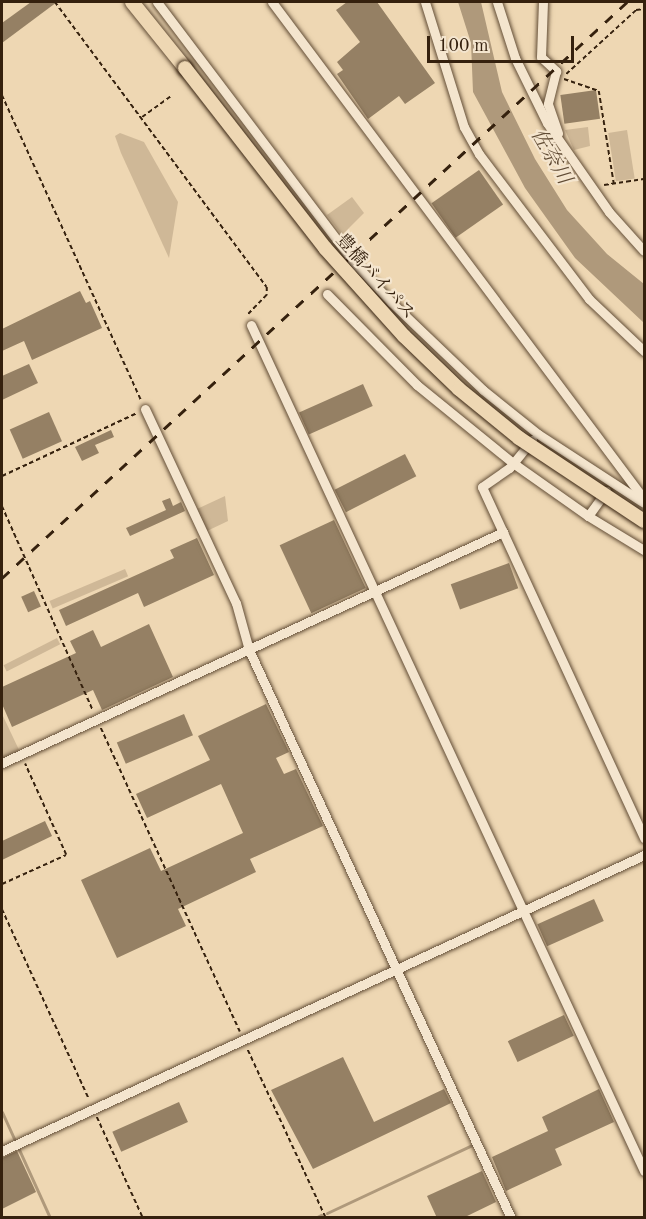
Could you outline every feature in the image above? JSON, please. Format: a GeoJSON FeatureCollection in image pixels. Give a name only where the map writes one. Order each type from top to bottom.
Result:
{"type":"FeatureCollection","features":[{"type":"Feature","properties":{"kind":"highway","name":"豊橋バイパス"},"geometry":{"type":"LineString","coordinates":[[135,3],[265,165],[375,297],[409,332],[523,433],[645,514]]}},
{"type":"Feature","properties":{"kind":"highway","name":"豊橋バイパス"},"geometry":{"type":"LineString","coordinates":[[135,3],[325,248],[404,336],[459,389],[519,438],[645,521]]}},
{"type":"Feature","properties":{"kind":"street"},"geometry":{"type":"LineString","coordinates":[[157,2],[357,266],[435,346],[538,434],[611,484],[645,501]]}},
{"type":"Feature","properties":{"kind":"street"},"geometry":{"type":"LineString","coordinates":[[272,2],[645,501]]}},
{"type":"Feature","properties":{"kind":"street"},"geometry":{"type":"LineString","coordinates":[[425,2],[457,108],[479,154],[590,299],[645,351]]}},
{"type":"Feature","properties":{"kind":"street"},"geometry":{"type":"LineString","coordinates":[[497,2],[515,58],[547,123],[590,188],[645,251]]}},
{"type":"Feature","properties":{"kind":"street"},"geometry":{"type":"LineString","coordinates":[[543,2],[542,57],[556,71],[559,80],[548,104],[561,141]]}},
{"type":"Feature","properties":{"kind":"street"},"geometry":{"type":"LineString","coordinates":[[327,294],[417,385],[513,463],[588,516],[645,550]]}},
{"type":"Feature","properties":{"kind":"street"},"geometry":{"type":"LineString","coordinates":[[251,325],[645,1171]]}},
{"type":"Feature","properties":{"kind":"street"},"geometry":{"type":"LineString","coordinates":[[146,410],[236,603],[249,650],[511,1218]]}},
{"type":"Feature","properties":{"kind":"street"},"geometry":{"type":"LineString","coordinates":[[538,434],[513,463],[482,487],[645,838]]}},
{"type":"Feature","properties":{"kind":"street"},"geometry":{"type":"LineString","coordinates":[[588,516],[611,484]]}},
{"type":"Feature","properties":{"kind":"street"},"geometry":{"type":"LineString","coordinates":[[2,763],[249,650],[375,589],[503,532]]}},
{"type":"Feature","properties":{"kind":"street"},"geometry":{"type":"LineString","coordinates":[[2,1151],[645,855]]}},
{"type":"Feature","properties":{"kind":"path"},"geometry":{"type":"LineString","coordinates":[[55,2],[267,287],[267,295],[249,314],[251,325]]}},
{"type":"Feature","properties":{"kind":"path"},"geometry":{"type":"LineString","coordinates":[[559,80],[636,10],[645,9]]}},
{"type":"Feature","properties":{"kind":"path"},"geometry":{"type":"LineString","coordinates":[[559,80],[599,91],[614,184]]}},
{"type":"Feature","properties":{"kind":"path"},"geometry":{"type":"LineString","coordinates":[[2,95],[146,410],[2,476]]}},
{"type":"Feature","properties":{"kind":"path"},"geometry":{"type":"LineString","coordinates":[[142,117],[172,95]]}},
{"type":"Feature","properties":{"kind":"path"},"geometry":{"type":"LineString","coordinates":[[590,188],[645,179]]}},
{"type":"Feature","properties":{"kind":"path"},"geometry":{"type":"LineString","coordinates":[[2,506],[243,1040],[326,1218]]}},
{"type":"Feature","properties":{"kind":"path"},"geometry":{"type":"LineString","coordinates":[[2,884],[66,855],[20,754]]}},
{"type":"Feature","properties":{"kind":"path"},"geometry":{"type":"LineString","coordinates":[[2,909],[143,1218]]}},
{"type":"Feature","properties":{"kind":"shaded area"},"geometry":{"type":"Polygon","coordinates":[[[458,2],[481,2],[502,92],[535,159],[567,210],[607,254],[644,284],[644,323],[575,258],[525,188],[473,92],[471,43],[458,2]]]}},
{"type":"Feature","properties":{"kind":"shaded area"},"geometry":{"type":"Polygon","coordinates":[[[588,127],[590,146],[574,150],[565,130],[588,127]]]}},
{"type":"Feature","properties":{"kind":"shaded area"},"geometry":{"type":"Polygon","coordinates":[[[627,130],[635,178],[616,181],[608,133],[627,130]]]}},
{"type":"Feature","properties":{"kind":"shaded area"},"geometry":{"type":"Polygon","coordinates":[[[120,133],[144,142],[178,202],[169,258],[121,153],[115,136],[120,133]]]}},
{"type":"Feature","properties":{"kind":"shaded area"},"geometry":{"type":"Polygon","coordinates":[[[352,197],[364,213],[342,235],[327,215],[352,197]]]}},
{"type":"Feature","properties":{"kind":"shaded area"},"geometry":{"type":"Polygon","coordinates":[[[225,496],[228,521],[207,531],[197,509],[225,496]]]}},
{"type":"Feature","properties":{"kind":"shaded area"},"geometry":{"type":"Polygon","coordinates":[[[125,569],[128,576],[53,608],[50,601],[125,569]]]}},
{"type":"Feature","properties":{"kind":"shaded area"},"geometry":{"type":"Polygon","coordinates":[[[57,638],[60,644],[7,671],[4,665],[57,638]]]}},
{"type":"Feature","properties":{"kind":"shaded area"},"geometry":{"type":"Polygon","coordinates":[[[2,714],[20,752],[2,761],[2,714]]]}},
{"type":"Feature","properties":{"kind":"building"},"geometry":{"type":"Polygon","coordinates":[[[31,2],[57,2],[2,43],[2,23],[31,2]]]}},
{"type":"Feature","properties":{"kind":"building"},"geometry":{"type":"Polygon","coordinates":[[[347,2],[377,2],[435,83],[405,104],[399,96],[368,119],[337,74],[343,70],[337,62],[360,42],[336,10],[347,2]]]}},
{"type":"Feature","properties":{"kind":"building"},"geometry":{"type":"Polygon","coordinates":[[[596,90],[600,119],[564,124],[560,95],[596,90]]]}},
{"type":"Feature","properties":{"kind":"building"},"geometry":{"type":"Polygon","coordinates":[[[479,170],[503,204],[456,238],[431,203],[479,170]]]}},
{"type":"Feature","properties":{"kind":"building"},"geometry":{"type":"Polygon","coordinates":[[[80,291],[86,303],[90,301],[102,328],[32,360],[24,341],[2,351],[2,329],[80,291]]]}},
{"type":"Feature","properties":{"kind":"building"},"geometry":{"type":"Polygon","coordinates":[[[29,364],[38,383],[2,400],[2,376],[29,364]]]}},
{"type":"Feature","properties":{"kind":"building"},"geometry":{"type":"Polygon","coordinates":[[[363,384],[373,406],[309,434],[299,412],[363,384]]]}},
{"type":"Feature","properties":{"kind":"building"},"geometry":{"type":"Polygon","coordinates":[[[49,412],[62,441],[23,459],[10,429],[49,412]]]}},
{"type":"Feature","properties":{"kind":"building"},"geometry":{"type":"Polygon","coordinates":[[[111,430],[114,437],[95,445],[99,453],[82,461],[75,447],[111,430]]]}},
{"type":"Feature","properties":{"kind":"building"},"geometry":{"type":"Polygon","coordinates":[[[405,454],[416,476],[346,512],[335,490],[405,454]]]}},
{"type":"Feature","properties":{"kind":"building"},"geometry":{"type":"Polygon","coordinates":[[[170,498],[173,506],[181,502],[185,511],[130,536],[126,528],[166,510],[162,501],[170,498]]]}},
{"type":"Feature","properties":{"kind":"building"},"geometry":{"type":"Polygon","coordinates":[[[334,520],[366,588],[311,613],[280,545],[334,520]]]}},
{"type":"Feature","properties":{"kind":"building"},"geometry":{"type":"Polygon","coordinates":[[[197,538],[214,575],[144,607],[138,593],[66,626],[59,610],[174,558],[170,550],[197,538]]]}},
{"type":"Feature","properties":{"kind":"building"},"geometry":{"type":"Polygon","coordinates":[[[509,563],[518,588],[460,610],[451,584],[509,563]]]}},
{"type":"Feature","properties":{"kind":"building"},"geometry":{"type":"Polygon","coordinates":[[[34,591],[41,607],[28,612],[21,597],[34,591]]]}},
{"type":"Feature","properties":{"kind":"building"},"geometry":{"type":"Polygon","coordinates":[[[149,624],[173,677],[102,710],[93,690],[12,727],[2,704],[2,687],[76,653],[70,641],[93,630],[101,647],[149,624]]]}},
{"type":"Feature","properties":{"kind":"building"},"geometry":{"type":"Polygon","coordinates":[[[266,704],[289,752],[276,758],[284,774],[296,769],[323,826],[250,859],[256,872],[178,909],[186,926],[117,958],[81,880],[150,848],[161,871],[243,833],[221,784],[147,818],[136,794],[210,760],[198,736],[266,704]]]}},
{"type":"Feature","properties":{"kind":"building"},"geometry":{"type":"Polygon","coordinates":[[[184,714],[193,735],[126,764],[117,743],[184,714]]]}},
{"type":"Feature","properties":{"kind":"building"},"geometry":{"type":"Polygon","coordinates":[[[45,821],[52,836],[2,860],[2,841],[45,821]]]}},
{"type":"Feature","properties":{"kind":"building"},"geometry":{"type":"Polygon","coordinates":[[[594,899],[604,921],[547,946],[537,924],[594,899]]]}},
{"type":"Feature","properties":{"kind":"building"},"geometry":{"type":"Polygon","coordinates":[[[564,1015],[574,1036],[518,1062],[508,1041],[564,1015]]]}},
{"type":"Feature","properties":{"kind":"building"},"geometry":{"type":"Polygon","coordinates":[[[343,1057],[374,1122],[444,1089],[451,1103],[313,1169],[271,1090],[343,1057]]]}},
{"type":"Feature","properties":{"kind":"building"},"geometry":{"type":"Polygon","coordinates":[[[599,1089],[614,1122],[555,1149],[562,1165],[506,1191],[492,1157],[548,1131],[542,1117],[599,1089]]]}},
{"type":"Feature","properties":{"kind":"building"},"geometry":{"type":"Polygon","coordinates":[[[179,1102],[188,1122],[121,1152],[112,1132],[179,1102]]]}},
{"type":"Feature","properties":{"kind":"building"},"geometry":{"type":"Polygon","coordinates":[[[17,1151],[36,1192],[2,1209],[2,1158],[17,1151]]]}},
{"type":"Feature","properties":{"kind":"building"},"geometry":{"type":"Polygon","coordinates":[[[482,1171],[496,1202],[463,1218],[437,1218],[427,1196],[482,1171]]]}},
{"type":"Feature","properties":{"kind":"waterway"},"geometry":{"type":"LineString","coordinates":[[2,1112],[50,1218]]}},
{"type":"Feature","properties":{"kind":"waterway"},"geometry":{"type":"LineString","coordinates":[[327,1213],[472,1145]]}},
{"type":"Feature","properties":{"kind":"waterway"},"geometry":{"type":"LineString","coordinates":[[315,1218],[321,1215]]}},
{"type":"Feature","properties":{"kind":"railway"},"geometry":{"type":"LineString","coordinates":[[2,578],[627,2]]}},
{"type":"Feature","properties":{"kind":"water label","name":"佐奈川"},"geometry":{"type":"Point","coordinates":[550,157]}}]}
